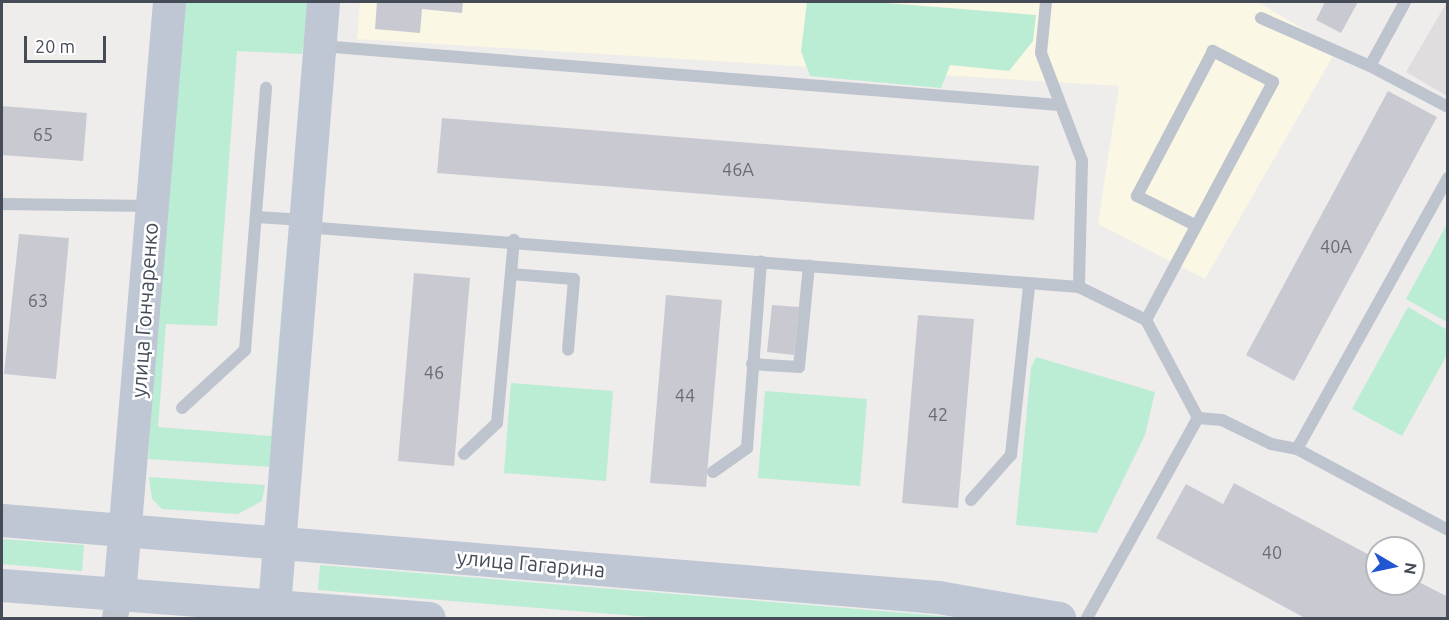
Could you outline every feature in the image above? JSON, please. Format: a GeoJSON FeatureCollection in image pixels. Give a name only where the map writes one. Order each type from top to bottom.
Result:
{"type":"FeatureCollection","features":[{"type":"Feature","properties":{"kind":"main road","name":"улица Гончаренко"},"geometry":{"type":"LineString","coordinates":[[117,607],[127,530],[169,2]]}},
{"type":"Feature","properties":{"kind":"main road"},"geometry":{"type":"LineString","coordinates":[[273,612],[323,2]]}},
{"type":"Feature","properties":{"kind":"main road","name":"улица Гагарина"},"geometry":{"type":"LineString","coordinates":[[2,520],[964,599],[1059,618]]}},
{"type":"Feature","properties":{"kind":"main road"},"geometry":{"type":"LineString","coordinates":[[2,585],[117,607],[429,618]]}},
{"type":"Feature","properties":{"kind":"lane"},"geometry":{"type":"LineString","coordinates":[[1046,2],[1041,53],[1082,161],[1079,287]]}},
{"type":"Feature","properties":{"kind":"lane"},"geometry":{"type":"LineString","coordinates":[[1370,66],[1405,2]]}},
{"type":"Feature","properties":{"kind":"lane"},"geometry":{"type":"LineString","coordinates":[[1261,18],[1370,66],[1448,106]]}},
{"type":"Feature","properties":{"kind":"lane"},"geometry":{"type":"LineString","coordinates":[[320,46],[1059,105]]}},
{"type":"Feature","properties":{"kind":"lane"},"geometry":{"type":"LineString","coordinates":[[1146,320],[1273,82],[1213,51],[1137,196],[1195,225]]}},
{"type":"Feature","properties":{"kind":"lane"},"geometry":{"type":"LineString","coordinates":[[182,408],[245,350],[266,88]]}},
{"type":"Feature","properties":{"kind":"lane"},"geometry":{"type":"LineString","coordinates":[[1297,449],[1448,178]]}},
{"type":"Feature","properties":{"kind":"lane"},"geometry":{"type":"LineString","coordinates":[[2,204],[152,206]]}},
{"type":"Feature","properties":{"kind":"lane"},"geometry":{"type":"LineString","coordinates":[[256,217],[1029,286],[1079,287],[1146,320],[1198,418]]}},
{"type":"Feature","properties":{"kind":"lane"},"geometry":{"type":"LineString","coordinates":[[465,454],[497,423],[514,240]]}},
{"type":"Feature","properties":{"kind":"lane"},"geometry":{"type":"LineString","coordinates":[[713,472],[747,448],[761,262]]}},
{"type":"Feature","properties":{"kind":"lane"},"geometry":{"type":"LineString","coordinates":[[753,364],[799,367],[809,265]]}},
{"type":"Feature","properties":{"kind":"lane"},"geometry":{"type":"LineString","coordinates":[[511,274],[574,279],[568,350]]}},
{"type":"Feature","properties":{"kind":"lane"},"geometry":{"type":"LineString","coordinates":[[970,500],[1011,455],[1029,286]]}},
{"type":"Feature","properties":{"kind":"lane"},"geometry":{"type":"LineString","coordinates":[[1198,418],[1222,420],[1271,444],[1297,449],[1448,530]]}},
{"type":"Feature","properties":{"kind":"lane"},"geometry":{"type":"LineString","coordinates":[[1087,618],[1198,418]]}},
{"type":"Feature","properties":{"kind":"shaded area"},"geometry":{"type":"Polygon","coordinates":[[[360,2],[1258,2],[1337,49],[1205,279],[1098,224],[1119,86],[357,39],[360,2]]]}},
{"type":"Feature","properties":{"kind":"shaded area"},"geometry":{"type":"Polygon","coordinates":[[[1447,2],[1447,96],[1406,72],[1447,2]]]}},
{"type":"Feature","properties":{"kind":"green space"},"geometry":{"type":"Polygon","coordinates":[[[176,2],[310,2],[302,54],[237,51],[217,326],[166,324],[158,427],[271,436],[288,232],[272,467],[148,459],[176,2]]]}},
{"type":"Feature","properties":{"kind":"green space"},"geometry":{"type":"Polygon","coordinates":[[[807,2],[873,2],[1036,15],[1033,41],[1009,71],[950,65],[941,88],[810,76],[801,51],[807,2]]]}},
{"type":"Feature","properties":{"kind":"green space"},"geometry":{"type":"Polygon","coordinates":[[[1447,224],[1447,322],[1406,299],[1447,224]]]}},
{"type":"Feature","properties":{"kind":"green space"},"geometry":{"type":"Polygon","coordinates":[[[1408,307],[1447,330],[1448,353],[1402,436],[1352,409],[1408,307]]]}},
{"type":"Feature","properties":{"kind":"green space"},"geometry":{"type":"Polygon","coordinates":[[[1036,357],[1155,392],[1145,435],[1097,533],[1016,525],[1031,368],[1036,357]]]}},
{"type":"Feature","properties":{"kind":"green space"},"geometry":{"type":"Polygon","coordinates":[[[511,383],[613,391],[606,481],[504,473],[511,383]]]}},
{"type":"Feature","properties":{"kind":"green space"},"geometry":{"type":"Polygon","coordinates":[[[765,391],[867,399],[860,486],[758,478],[765,391]]]}},
{"type":"Feature","properties":{"kind":"green space"},"geometry":{"type":"Polygon","coordinates":[[[149,477],[265,485],[262,501],[238,514],[162,509],[152,499],[149,477]]]}},
{"type":"Feature","properties":{"kind":"green space"},"geometry":{"type":"Polygon","coordinates":[[[2,539],[84,545],[82,571],[2,564],[2,539]]]}},
{"type":"Feature","properties":{"kind":"green space"},"geometry":{"type":"Polygon","coordinates":[[[320,565],[967,618],[661,618],[318,590],[320,565]]]}},
{"type":"Feature","properties":{"kind":"building"},"geometry":{"type":"Polygon","coordinates":[[[377,2],[463,2],[462,13],[422,9],[420,33],[375,29],[377,2]]]}},
{"type":"Feature","properties":{"kind":"building"},"geometry":{"type":"Polygon","coordinates":[[[1325,2],[1358,2],[1341,33],[1316,20],[1325,2]]]}},
{"type":"Feature","properties":{"kind":"building"},"geometry":{"type":"Polygon","coordinates":[[[1388,91],[1437,117],[1294,381],[1246,355],[1388,91]]]}},
{"type":"Feature","properties":{"kind":"building"},"geometry":{"type":"Polygon","coordinates":[[[2,106],[87,113],[83,161],[2,155],[2,106]]]}},
{"type":"Feature","properties":{"kind":"building"},"geometry":{"type":"Polygon","coordinates":[[[442,118],[1039,166],[1034,220],[437,173],[442,118]]]}},
{"type":"Feature","properties":{"kind":"building"},"geometry":{"type":"Polygon","coordinates":[[[19,234],[69,238],[56,379],[4,374],[19,234]]]}},
{"type":"Feature","properties":{"kind":"building"},"geometry":{"type":"Polygon","coordinates":[[[414,273],[470,278],[454,466],[398,461],[414,273]]]}},
{"type":"Feature","properties":{"kind":"building"},"geometry":{"type":"Polygon","coordinates":[[[666,295],[722,300],[706,487],[650,483],[666,295]]]}},
{"type":"Feature","properties":{"kind":"building"},"geometry":{"type":"Polygon","coordinates":[[[772,305],[799,307],[794,355],[767,352],[772,305]]]}},
{"type":"Feature","properties":{"kind":"building"},"geometry":{"type":"Polygon","coordinates":[[[918,315],[974,319],[958,508],[902,503],[918,315]]]}},
{"type":"Feature","properties":{"kind":"building"},"geometry":{"type":"Polygon","coordinates":[[[1234,483],[1365,553],[1365,596],[1425,596],[1425,585],[1448,597],[1448,618],[1305,618],[1156,538],[1186,484],[1223,504],[1234,483]]]}}]}
